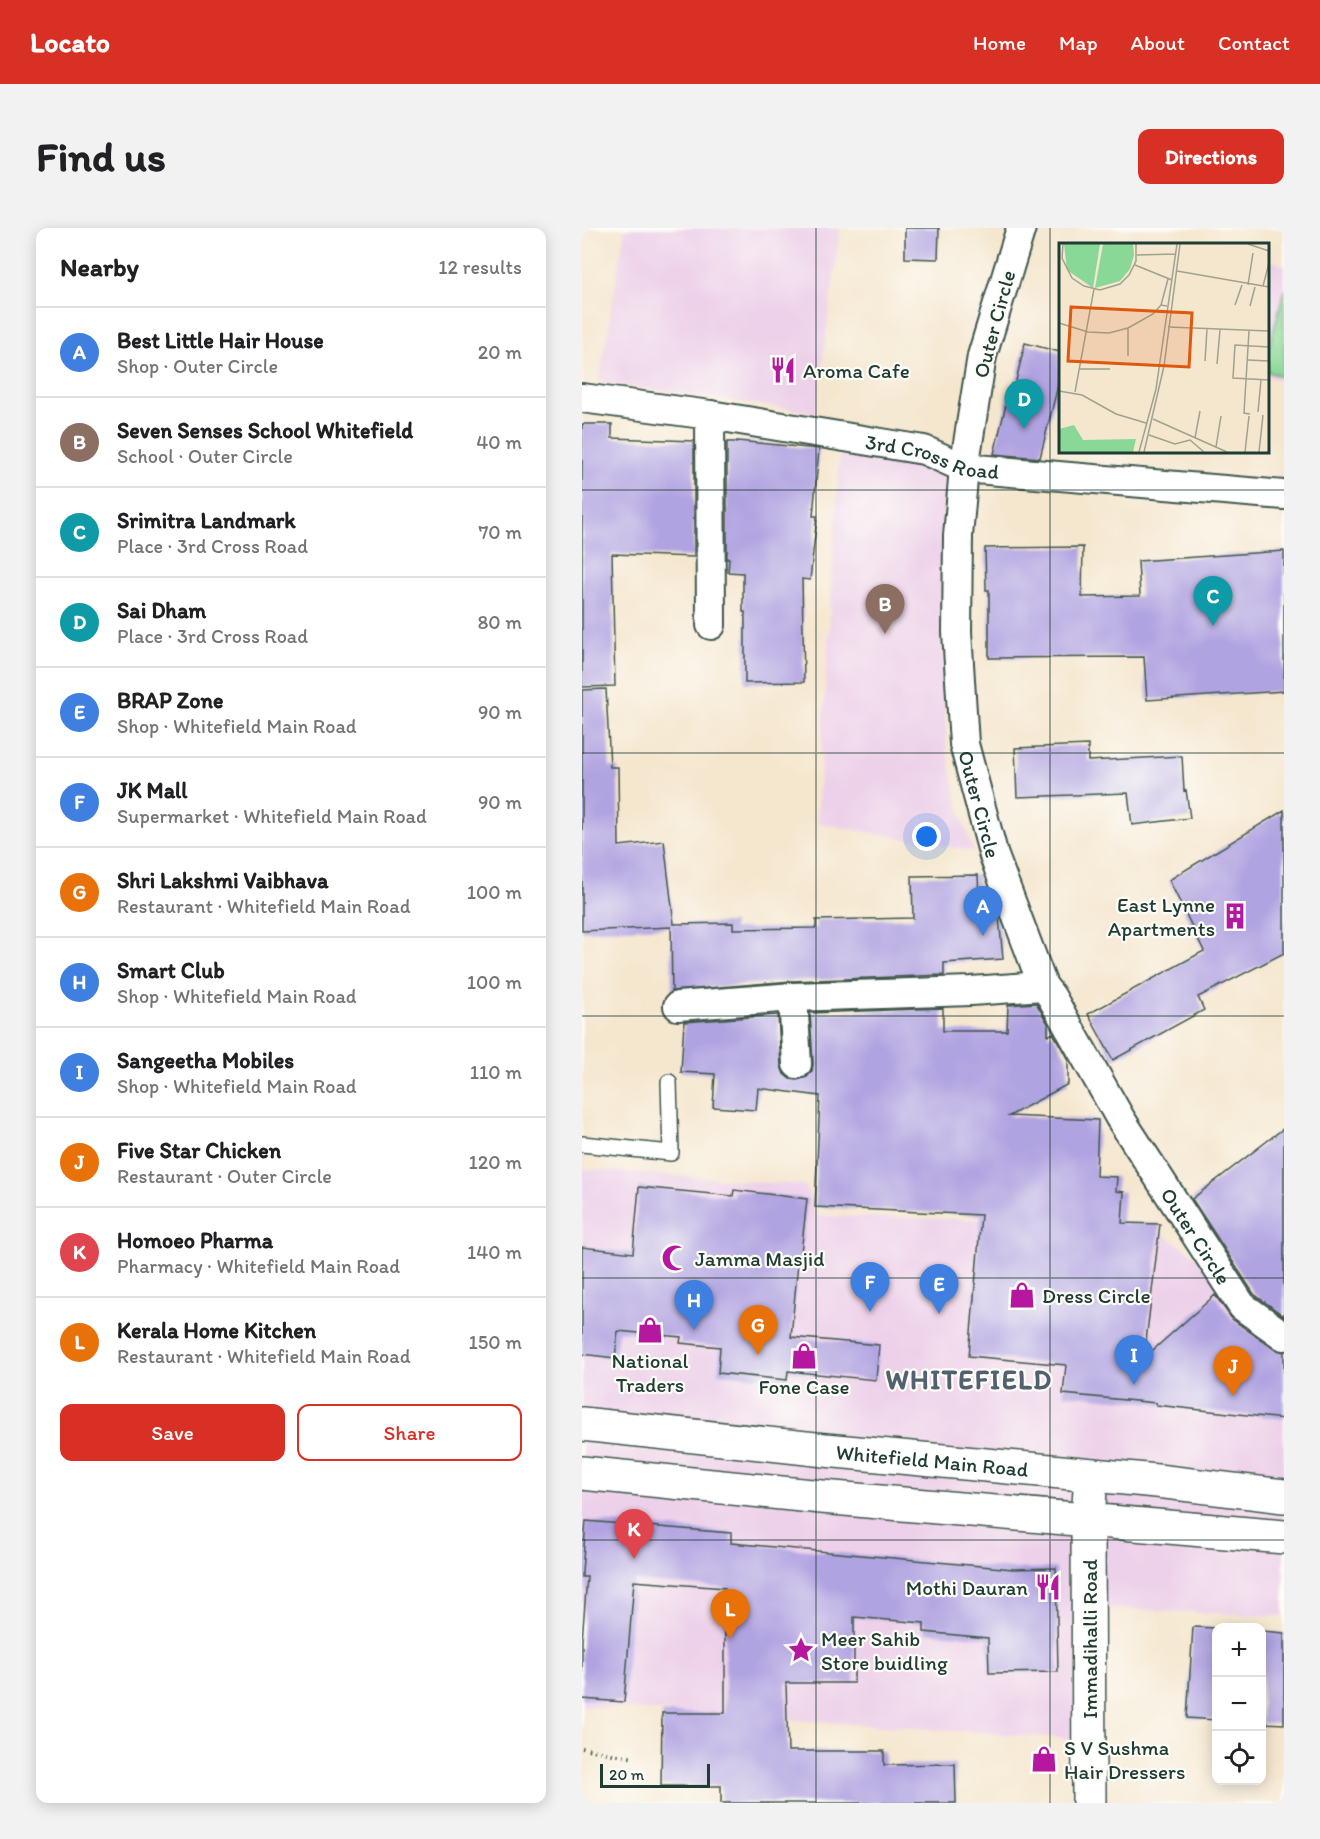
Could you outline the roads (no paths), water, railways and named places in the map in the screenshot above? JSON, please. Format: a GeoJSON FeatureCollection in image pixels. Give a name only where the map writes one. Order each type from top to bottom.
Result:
{"type":"FeatureCollection","features":[{"type":"Feature","properties":{"kind":"main road","name":"Whitefield Main Road"},"geometry":{"type":"LineString","coordinates":[[582,1424],[1284,1496]]}},
{"type":"Feature","properties":{"kind":"main road"},"geometry":{"type":"LineString","coordinates":[[582,1473],[822,1497],[1284,1537]]}},
{"type":"Feature","properties":{"kind":"main road","name":"Immadihalli Road"},"geometry":{"type":"LineString","coordinates":[[1089,1803],[1088,1520],[1091,1475]]}},
{"type":"Feature","properties":{"kind":"street","name":"Outer Circle"},"geometry":{"type":"LineString","coordinates":[[1020,228],[982,356],[964,468],[958,536],[957,632],[964,744],[994,856],[1043,986],[1051,996],[1120,1118],[1242,1306],[1284,1336]]}},
{"type":"Feature","properties":{"kind":"street","name":"3rd Cross Road"},"geometry":{"type":"LineString","coordinates":[[582,398],[710,415],[924,450],[964,468],[1284,495]]}},
{"type":"Feature","properties":{"kind":"street"},"geometry":{"type":"LineString","coordinates":[[710,415],[711,625]]}},
{"type":"Feature","properties":{"kind":"street"},"geometry":{"type":"LineString","coordinates":[[678,1006],[793,997],[971,991],[1043,986]]}},
{"type":"Feature","properties":{"kind":"street"},"geometry":{"type":"LineString","coordinates":[[793,997],[797,1064]]}},
{"type":"Feature","properties":{"kind":"lane"},"geometry":{"type":"LineString","coordinates":[[582,1144],[671,1153],[669,1082]]}},
{"type":"Feature","properties":{"kind":"place","name":"Aroma Cafe"},"geometry":{"type":"Point","coordinates":[783,370]}},
{"type":"Feature","properties":{"kind":"place","name":"Sai Dham"},"geometry":{"type":"Point","coordinates":[1024,429]}},
{"type":"Feature","properties":{"kind":"place","name":"Srimitra Landmark"},"geometry":{"type":"Point","coordinates":[1213,626]}},
{"type":"Feature","properties":{"kind":"place","name":"Seven Senses School Whitefield"},"geometry":{"type":"Point","coordinates":[885,634]}},
{"type":"Feature","properties":{"kind":"place","name":"East Lynne Apartments"},"geometry":{"type":"Point","coordinates":[1235,916]}},
{"type":"Feature","properties":{"kind":"place","name":"Best Little Hair House"},"geometry":{"type":"Point","coordinates":[983,936]}},
{"type":"Feature","properties":{"kind":"place","name":"Jamma Masjid"},"geometry":{"type":"Point","coordinates":[675,1258]}},
{"type":"Feature","properties":{"kind":"place","name":"Dress Circle"},"geometry":{"type":"Point","coordinates":[1022,1295]}},
{"type":"Feature","properties":{"kind":"place","name":"JK Mall"},"geometry":{"type":"Point","coordinates":[870,1312]}},
{"type":"Feature","properties":{"kind":"place","name":"BRAP Zone"},"geometry":{"type":"Point","coordinates":[939,1314]}},
{"type":"Feature","properties":{"kind":"place","name":"National Traders"},"geometry":{"type":"Point","coordinates":[650,1330]}},
{"type":"Feature","properties":{"kind":"place","name":"Smart Club"},"geometry":{"type":"Point","coordinates":[694,1330]}},
{"type":"Feature","properties":{"kind":"place","name":"Shri Lakshmi Vaibhava"},"geometry":{"type":"Point","coordinates":[758,1355]}},
{"type":"Feature","properties":{"kind":"place","name":"Fone Case"},"geometry":{"type":"Point","coordinates":[804,1356]}},
{"type":"Feature","properties":{"kind":"place","name":"Sangeetha Mobiles"},"geometry":{"type":"Point","coordinates":[1134,1385]}},
{"type":"Feature","properties":{"kind":"place","name":"Five Star Chicken"},"geometry":{"type":"Point","coordinates":[1233,1396]}},
{"type":"Feature","properties":{"kind":"place","name":"Homoeo Pharma"},"geometry":{"type":"Point","coordinates":[634,1559]}},
{"type":"Feature","properties":{"kind":"place","name":"Mothi Dauran"},"geometry":{"type":"Point","coordinates":[1048,1587]}},
{"type":"Feature","properties":{"kind":"place","name":"Kerala Home Kitchen"},"geometry":{"type":"Point","coordinates":[730,1639]}},
{"type":"Feature","properties":{"kind":"place","name":"Meer Sahib Store buidling"},"geometry":{"type":"Point","coordinates":[801,1650]}},
{"type":"Feature","properties":{"kind":"place","name":"S V Sushma Hair Dressers"},"geometry":{"type":"Point","coordinates":[1044,1759]}},
{"type":"Feature","properties":{"kind":"district","name":"WHITEFIELD"},"geometry":{"type":"Point","coordinates":[969,1379]}}]}
